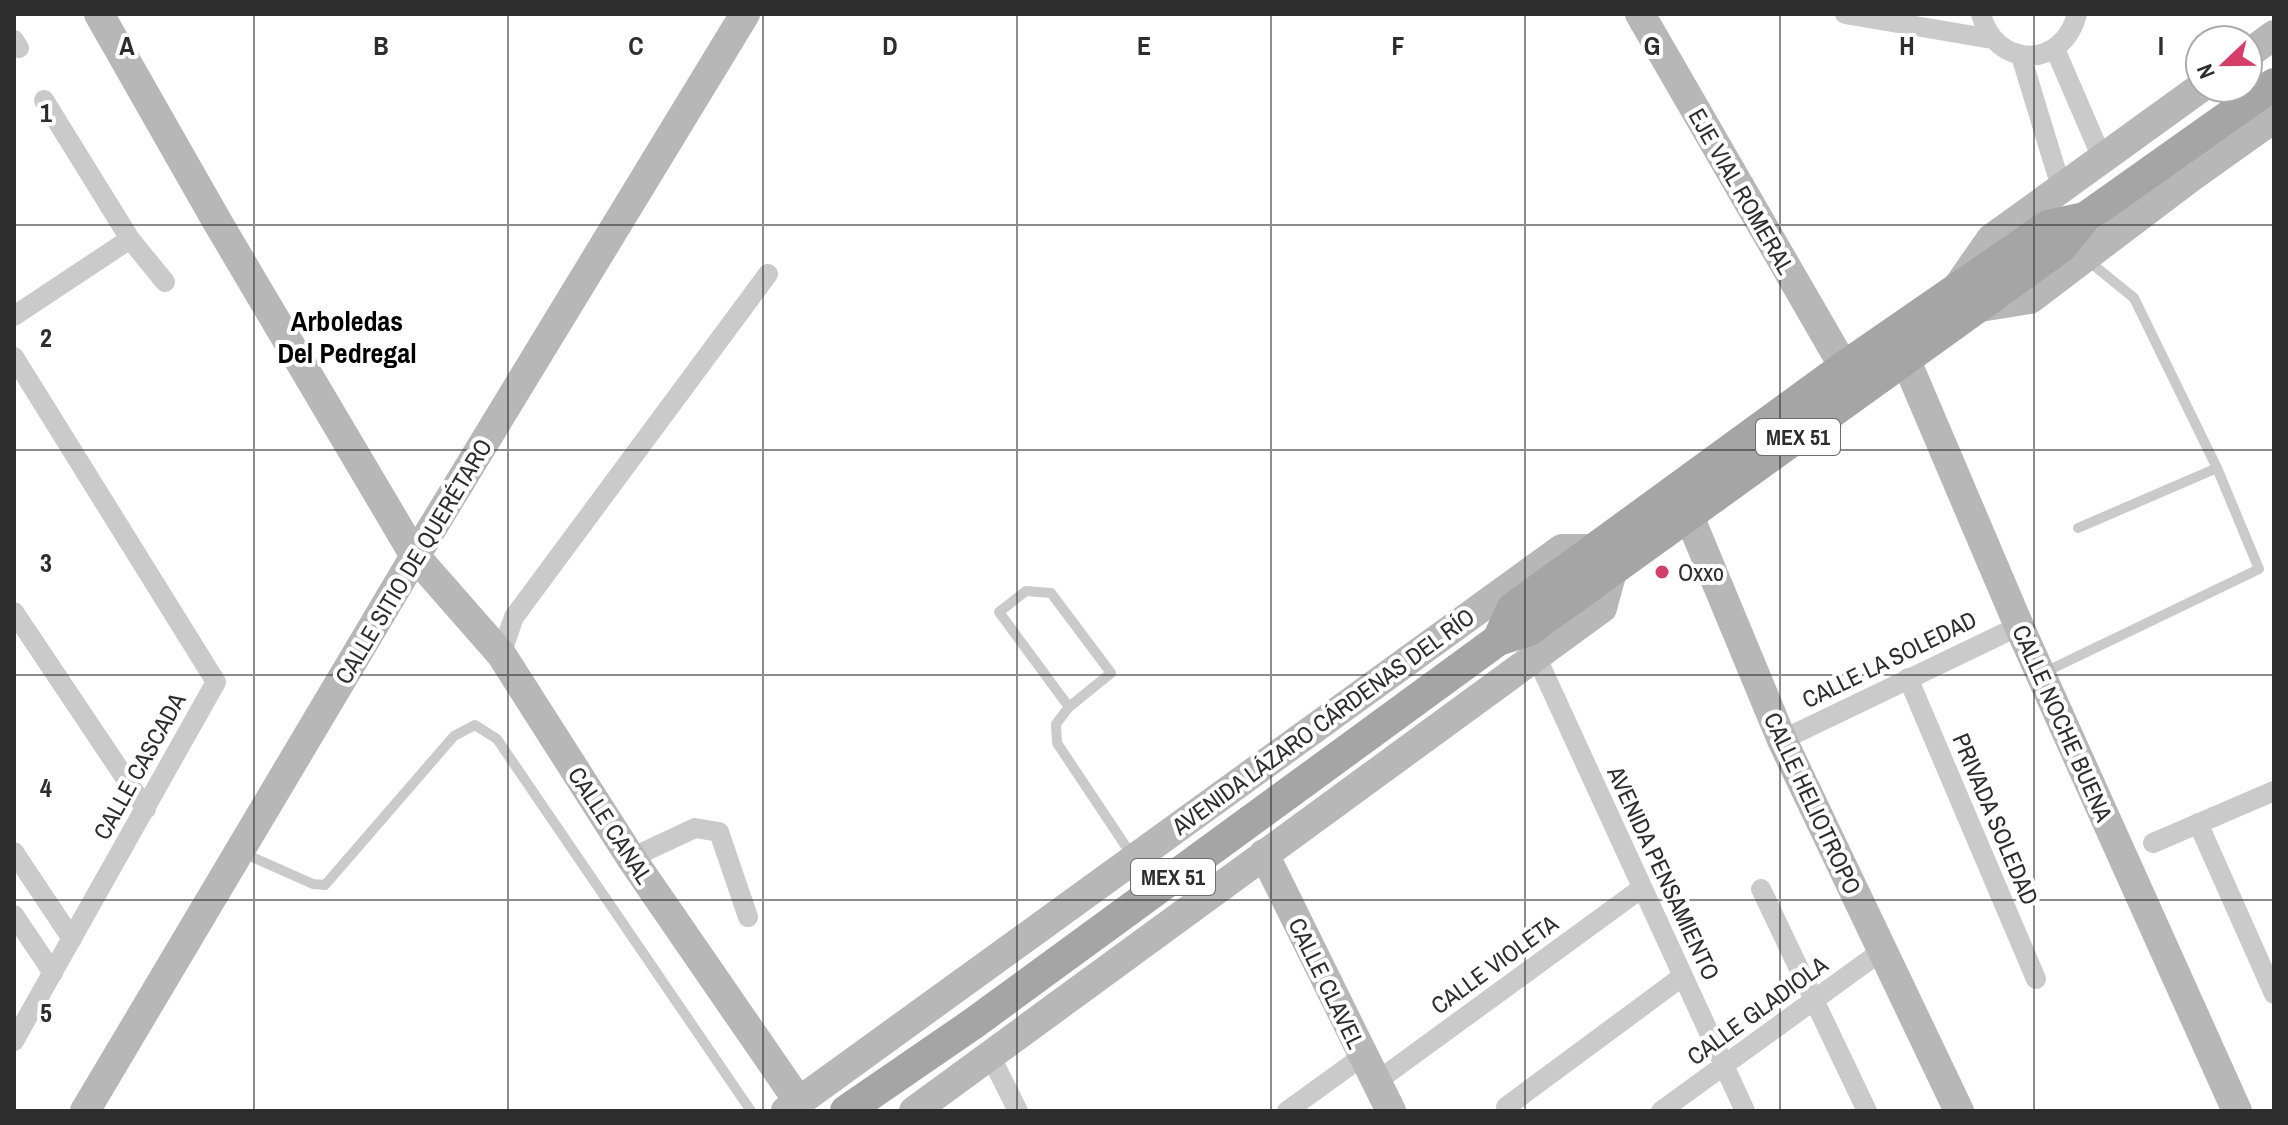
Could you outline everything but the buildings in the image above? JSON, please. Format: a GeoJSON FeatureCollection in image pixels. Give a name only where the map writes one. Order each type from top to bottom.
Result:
{"type":"FeatureCollection","features":[{"type":"Feature","properties":{"kind":"main road","name":"AVENIDA LÁZARO CÁRDENAS DEL RÍO"},"geometry":{"type":"LineString","coordinates":[[846,1111],[974,1023],[1498,640],[1512,609],[1603,560],[1966,298],[2061,247],[2085,218],[2274,84]]}},
{"type":"Feature","properties":{"kind":"main road","name":"AVENIDA LÁZARO CÁRDENAS DEL RÍO"},"geometry":{"type":"LineString","coordinates":[[1682,503],[1844,367],[1900,346]]}},
{"type":"Feature","properties":{"kind":"street","name":"CALLE CANAL"},"geometry":{"type":"LineString","coordinates":[[99,14],[218,223],[415,556],[501,654],[792,1106]]}},
{"type":"Feature","properties":{"kind":"street","name":"CALLE SITIO DE QUERÉTARO"},"geometry":{"type":"LineString","coordinates":[[85,1111],[415,556],[745,14]]}},
{"type":"Feature","properties":{"kind":"street","name":"EJE VIAL ROMERAL"},"geometry":{"type":"LineString","coordinates":[[1640,14],[1844,367]]}},
{"type":"Feature","properties":{"kind":"street"},"geometry":{"type":"LineString","coordinates":[[1845,14],[1992,39]]}},
{"type":"Feature","properties":{"kind":"street"},"geometry":{"type":"LineString","coordinates":[[1981,14],[1992,39],[2005,50],[2021,56],[2040,55],[2055,49],[2074,27],[2077,14]]}},
{"type":"Feature","properties":{"kind":"street"},"geometry":{"type":"LineString","coordinates":[[2055,49],[2102,158]]}},
{"type":"Feature","properties":{"kind":"street"},"geometry":{"type":"LineString","coordinates":[[2021,56],[2061,187]]}},
{"type":"Feature","properties":{"kind":"street","name":"AVENIDA LÁZARO CÁRDENAS DEL RÍO"},"geometry":{"type":"LineString","coordinates":[[2184,99],[1991,239],[1966,298],[2030,299],[2274,118]]}},
{"type":"Feature","properties":{"kind":"street"},"geometry":{"type":"LineString","coordinates":[[44,100],[130,239],[165,282]]}},
{"type":"Feature","properties":{"kind":"street"},"geometry":{"type":"LineString","coordinates":[[15,312],[130,239]]}},
{"type":"Feature","properties":{"kind":"street"},"geometry":{"type":"LineString","coordinates":[[501,654],[514,617],[768,274]]}},
{"type":"Feature","properties":{"kind":"street","name":"CALLE NOCHE BUENA"},"geometry":{"type":"LineString","coordinates":[[1900,346],[2040,675],[2237,1111]]}},
{"type":"Feature","properties":{"kind":"street","name":"CALLE CASCADA"},"geometry":{"type":"LineString","coordinates":[[14,357],[216,682],[14,1041]]}},
{"type":"Feature","properties":{"kind":"street","name":"CALLE HELIOTROPO"},"geometry":{"type":"LineString","coordinates":[[1682,503],[1782,740],[1959,1111]]}},
{"type":"Feature","properties":{"kind":"street","name":"AVENIDA LÁZARO CÁRDENAS DEL RÍO"},"geometry":{"type":"LineString","coordinates":[[792,1106],[1562,549],[1603,560]]}},
{"type":"Feature","properties":{"kind":"street"},"geometry":{"type":"LineString","coordinates":[[914,1111],[1602,608],[1603,560]]}},
{"type":"Feature","properties":{"kind":"street"},"geometry":{"type":"LineString","coordinates":[[14,612],[146,809]]}},
{"type":"Feature","properties":{"kind":"street","name":"CALLE LA SOLEDAD"},"geometry":{"type":"LineString","coordinates":[[1782,740],[2019,626]]}},
{"type":"Feature","properties":{"kind":"street","name":"AVENIDA PENSAMIENTO"},"geometry":{"type":"LineString","coordinates":[[1536,656],[1745,1111]]}},
{"type":"Feature","properties":{"kind":"street","name":"PRIVADA SOLEDAD"},"geometry":{"type":"LineString","coordinates":[[1908,678],[2036,979]]}},
{"type":"Feature","properties":{"kind":"street"},"geometry":{"type":"LineString","coordinates":[[2153,843],[2274,791]]}},
{"type":"Feature","properties":{"kind":"street"},"geometry":{"type":"LineString","coordinates":[[2198,823],[2274,994]]}},
{"type":"Feature","properties":{"kind":"street"},"geometry":{"type":"LineString","coordinates":[[631,858],[695,828],[719,832],[748,917]]}},
{"type":"Feature","properties":{"kind":"street"},"geometry":{"type":"LineString","coordinates":[[14,852],[72,939]]}},
{"type":"Feature","properties":{"kind":"street","name":"CALLE CLAVEL"},"geometry":{"type":"LineString","coordinates":[[1264,854],[1391,1111]]}},
{"type":"Feature","properties":{"kind":"street","name":"CALLE VIOLETA"},"geometry":{"type":"LineString","coordinates":[[1287,1111],[1370,1069],[1642,888]]}},
{"type":"Feature","properties":{"kind":"street"},"geometry":{"type":"LineString","coordinates":[[1761,889],[1867,1111]]}},
{"type":"Feature","properties":{"kind":"street"},"geometry":{"type":"LineString","coordinates":[[14,915],[53,973]]}},
{"type":"Feature","properties":{"kind":"street","name":"CALLE GLADIOLA"},"geometry":{"type":"LineString","coordinates":[[1661,1111],[1883,950]]}},
{"type":"Feature","properties":{"kind":"street"},"geometry":{"type":"LineString","coordinates":[[1506,1107],[1683,976]]}},
{"type":"Feature","properties":{"kind":"street"},"geometry":{"type":"LineString","coordinates":[[990,1055],[1018,1111]]}},
{"type":"Feature","properties":{"kind":"lane"},"geometry":{"type":"LineString","coordinates":[[2040,675],[2259,569],[2217,468],[2134,298],[2085,258]]}},
{"type":"Feature","properties":{"kind":"lane"},"geometry":{"type":"LineString","coordinates":[[2078,528],[2217,468]]}},
{"type":"Feature","properties":{"kind":"lane"},"geometry":{"type":"LineString","coordinates":[[1069,707],[999,612],[1026,591],[1051,593],[1111,673],[1069,707],[1056,724],[1057,743],[1134,859]]}},
{"type":"Feature","properties":{"kind":"lane"},"geometry":{"type":"LineString","coordinates":[[239,851],[313,884],[325,885],[454,736],[475,725],[497,739],[751,1111]]}},
{"type":"Feature","properties":{"kind":"place","name":"Oxxo"},"geometry":{"type":"Point","coordinates":[1662,572]}},
{"type":"Feature","properties":{"kind":"district","name":"Arboledas Del Pedregal"},"geometry":{"type":"Point","coordinates":[347,337]}}]}
